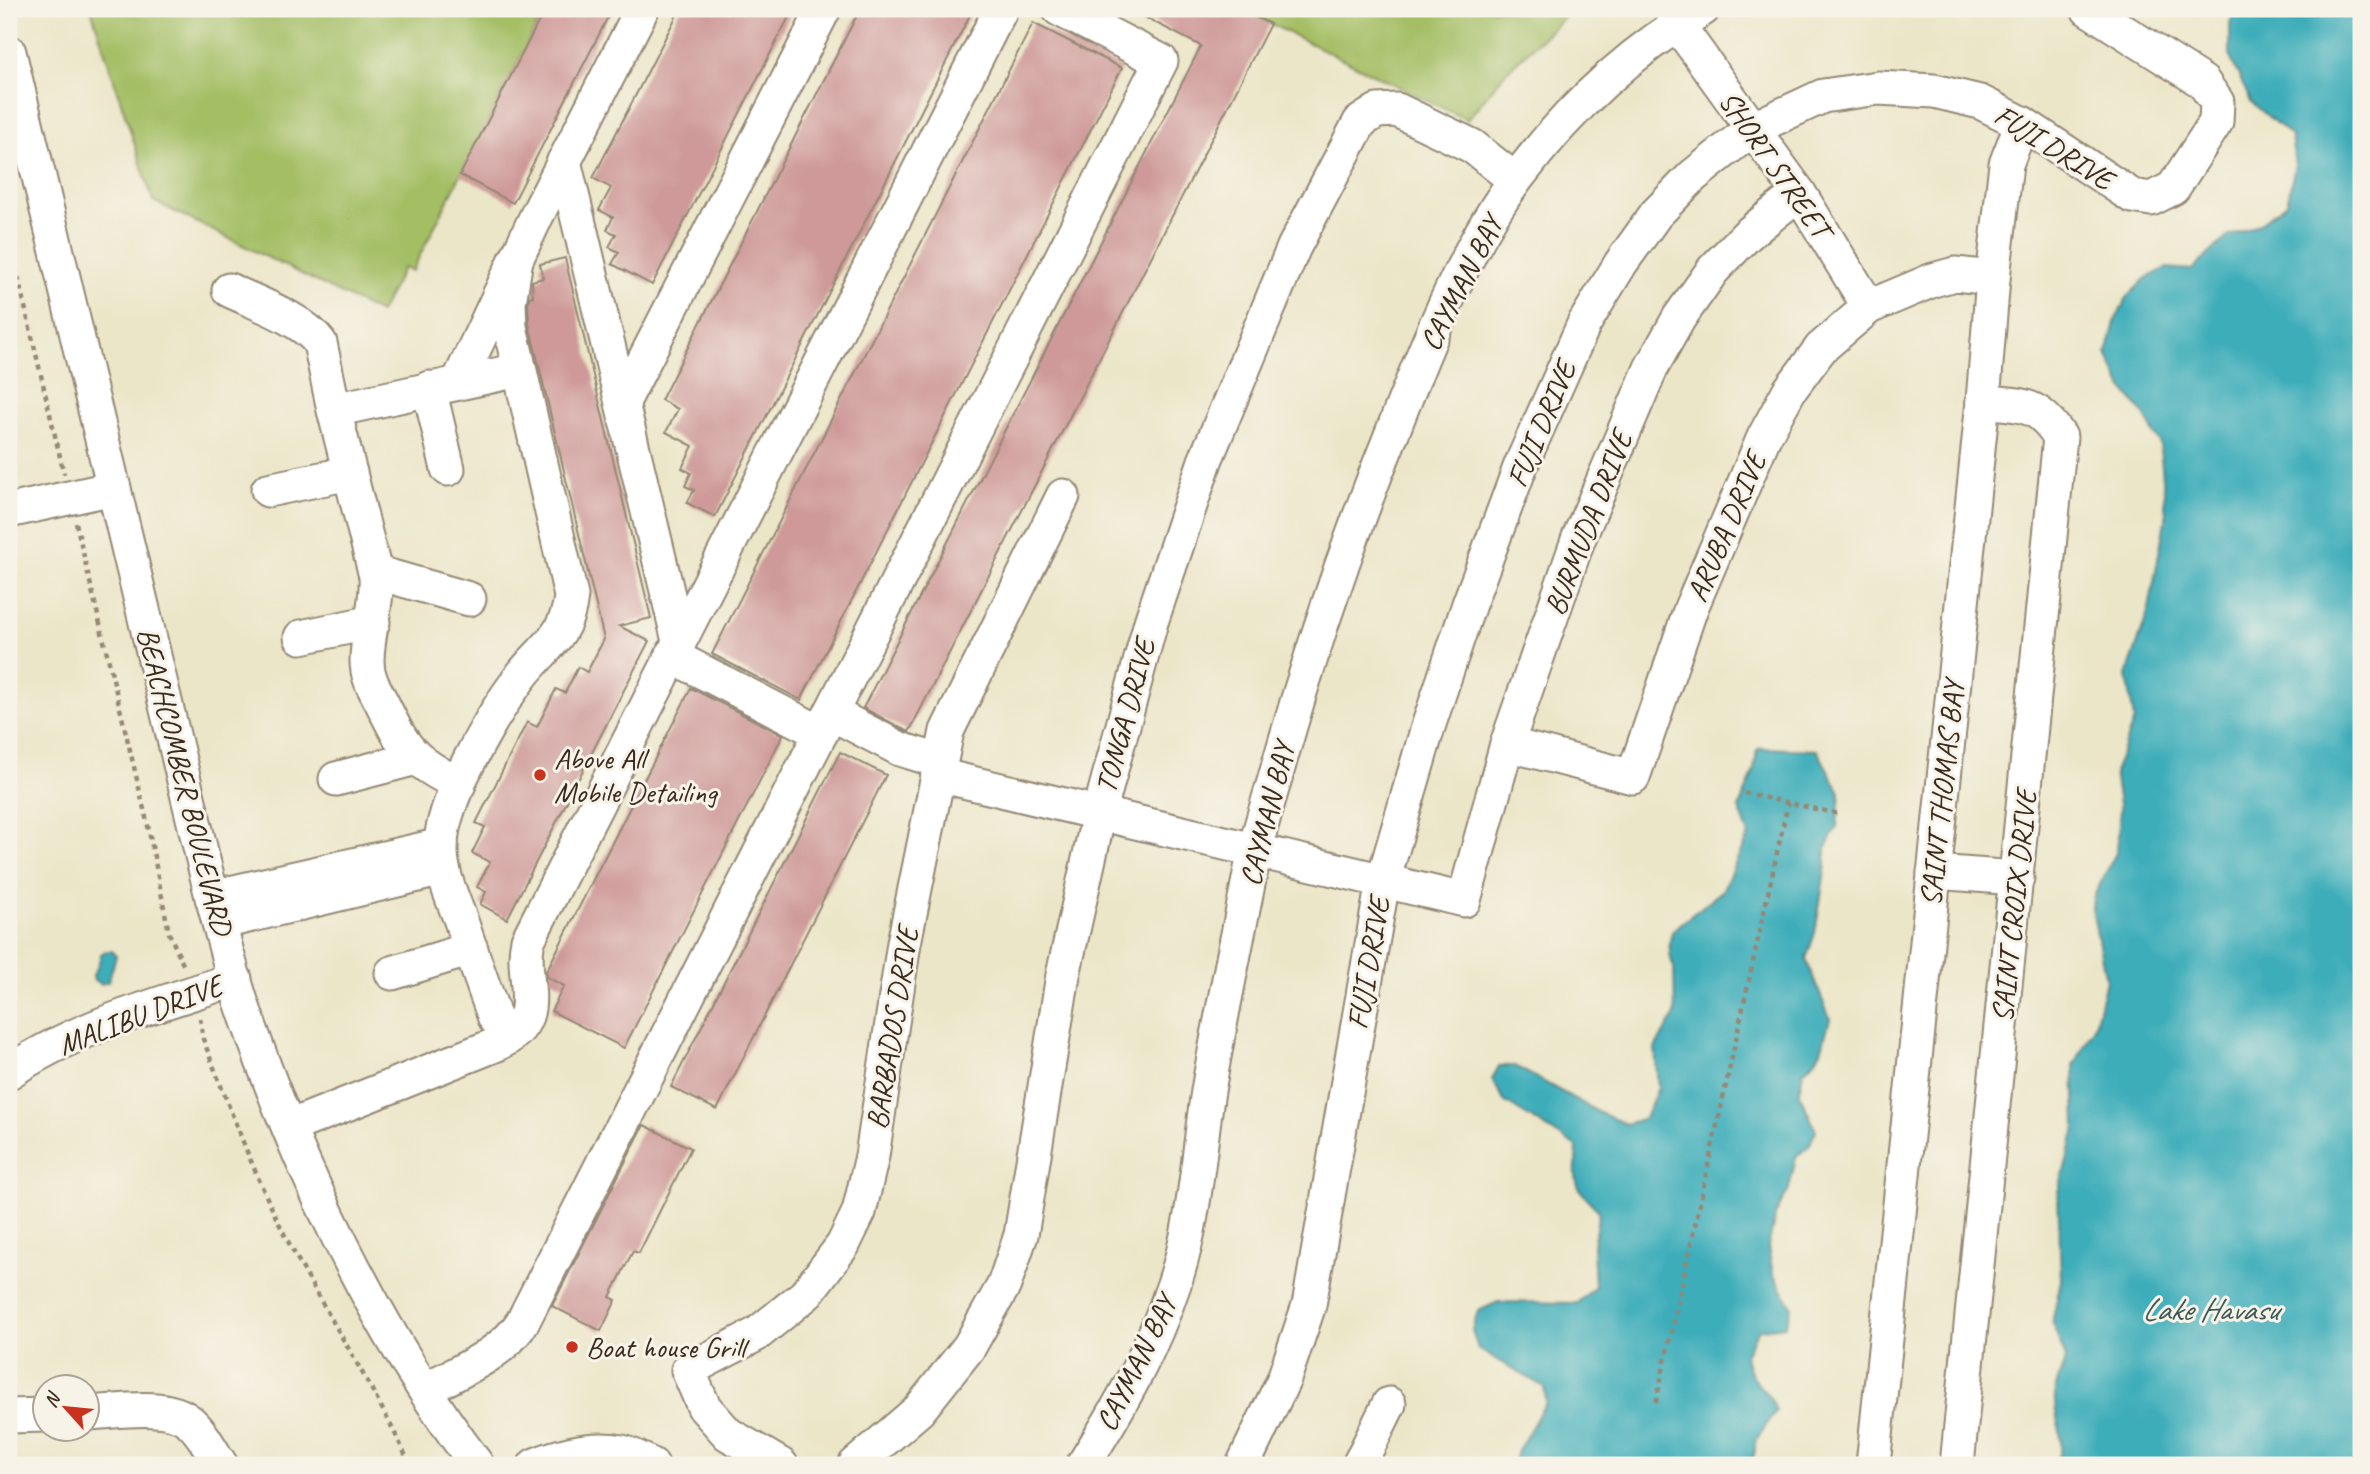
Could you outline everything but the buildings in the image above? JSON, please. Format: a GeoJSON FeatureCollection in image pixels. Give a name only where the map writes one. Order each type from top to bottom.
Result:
{"type":"FeatureCollection","features":[{"type":"Feature","properties":{"kind":"street"},"geometry":{"type":"LineString","coordinates":[[448,469],[444,385],[516,259],[642,9]]}},
{"type":"Feature","properties":{"kind":"street"},"geometry":{"type":"LineString","coordinates":[[623,402],[824,9]]}},
{"type":"Feature","properties":{"kind":"street"},"geometry":{"type":"LineString","coordinates":[[289,1127],[495,1045],[517,1030],[530,1000],[526,955],[528,940],[1000,9]]}},
{"type":"Feature","properties":{"kind":"street"},"geometry":{"type":"LineString","coordinates":[[425,1390],[497,1349],[520,1326],[1161,61],[1059,9]]}},
{"type":"Feature","properties":{"kind":"street","name":"FUJI DRIVE"},"geometry":{"type":"LineString","coordinates":[[1243,1465],[1284,1379],[1308,1304],[1383,881],[1428,727],[1469,604],[1521,465],[1584,324],[1621,263],[1656,214],[1693,176],[1752,129],[1823,96],[1878,88],[1934,91],[1980,102],[2022,123],[2132,196],[2151,199],[2174,188],[2216,122],[2217,102],[2203,82],[2088,9]]}},
{"type":"Feature","properties":{"kind":"street"},"geometry":{"type":"LineString","coordinates":[[1515,180],[1558,127],[1614,71],[1690,16]]}},
{"type":"Feature","properties":{"kind":"street","name":"SHORT STREET"},"geometry":{"type":"LineString","coordinates":[[1690,16],[1752,129],[1799,193],[1870,307]]}},
{"type":"Feature","properties":{"kind":"street","name":"BEACHCOMBER BOULEVARD"},"geometry":{"type":"LineString","coordinates":[[9,52],[216,910],[247,1020],[289,1127],[340,1241],[425,1390],[477,1465]]}},
{"type":"Feature","properties":{"kind":"street","name":"TONGA DRIVE"},"geometry":{"type":"LineString","coordinates":[[855,1465],[919,1410],[969,1347],[1004,1285],[1021,1235],[1063,975],[1099,814],[1151,622],[1205,461],[1294,247],[1360,122],[1377,111],[1397,110],[1472,146],[1515,180]]}},
{"type":"Feature","properties":{"kind":"street","name":"SAINT THOMAS BAY"},"geometry":{"type":"LineString","coordinates":[[1873,1465],[1983,401],[1993,278],[2006,163],[2022,123]]}},
{"type":"Feature","properties":{"kind":"street"},"geometry":{"type":"LineString","coordinates":[[564,162],[623,402],[676,649]]}},
{"type":"Feature","properties":{"kind":"street","name":"CAYMAN BAY"},"geometry":{"type":"LineString","coordinates":[[1083,1465],[1121,1406],[1153,1343],[1176,1279],[1191,1209],[1209,1088],[1255,852],[1308,659],[1361,509],[1414,378],[1485,227],[1515,180]]}},
{"type":"Feature","properties":{"kind":"street","name":"BURMUDA DRIVE"},"geometry":{"type":"LineString","coordinates":[[1383,881],[1464,900],[1507,744],[1578,540],[1651,368],[1679,318],[1713,270],[1747,235],[1799,193]]}},
{"type":"Feature","properties":{"kind":"street"},"geometry":{"type":"LineString","coordinates":[[495,1018],[442,857],[447,810],[503,702],[521,676],[559,636],[567,620],[571,602],[571,590],[519,370],[508,311],[516,259]]}},
{"type":"Feature","properties":{"kind":"street","name":"ARUBA DRIVE"},"geometry":{"type":"LineString","coordinates":[[1507,744],[1633,777],[1691,608],[1764,437],[1789,391],[1821,348],[1870,307],[1933,280],[1955,274],[1993,278]]}},
{"type":"Feature","properties":{"kind":"street"},"geometry":{"type":"LineString","coordinates":[[229,290],[302,326],[314,335],[320,344],[375,572],[377,593],[367,657],[369,678],[400,739],[416,758],[432,771],[460,784]]}},
{"type":"Feature","properties":{"kind":"street"},"geometry":{"type":"LineString","coordinates":[[334,410],[519,370]]}},
{"type":"Feature","properties":{"kind":"street","name":"SAINT CROIX DRIVE"},"geometry":{"type":"LineString","coordinates":[[1957,1465],[2060,436],[2049,419],[2032,407],[1983,401]]}},
{"type":"Feature","properties":{"kind":"street"},"geometry":{"type":"LineString","coordinates":[[268,490],[350,473]]}},
{"type":"Feature","properties":{"kind":"street"},"geometry":{"type":"LineString","coordinates":[[9,511],[114,488]]}},
{"type":"Feature","properties":{"kind":"street","name":"BARBADOS DRIVE"},"geometry":{"type":"LineString","coordinates":[[781,1465],[728,1434],[704,1407],[688,1370],[757,1334],[805,1295],[843,1245],[859,1212],[872,1156],[904,943],[947,731],[1063,496]]}},
{"type":"Feature","properties":{"kind":"street"},"geometry":{"type":"LineString","coordinates":[[375,572],[469,599]]}},
{"type":"Feature","properties":{"kind":"street"},"geometry":{"type":"LineString","coordinates":[[302,637],[373,622]]}},
{"type":"Feature","properties":{"kind":"street"},"geometry":{"type":"LineString","coordinates":[[676,649],[826,723],[900,749],[939,768],[1099,814],[1383,881]]}},
{"type":"Feature","properties":{"kind":"street"},"geometry":{"type":"LineString","coordinates":[[336,779],[416,758]]}},
{"type":"Feature","properties":{"kind":"street"},"geometry":{"type":"LineString","coordinates":[[216,910],[442,857]]}},
{"type":"Feature","properties":{"kind":"street"},"geometry":{"type":"LineString","coordinates":[[1934,872],[2017,878]]}},
{"type":"Feature","properties":{"kind":"street"},"geometry":{"type":"LineString","coordinates":[[392,972],[471,949]]}},
{"type":"Feature","properties":{"kind":"street","name":"MALIBU DRIVE"},"geometry":{"type":"LineString","coordinates":[[9,1072],[62,1041],[100,1024],[235,979]]}},
{"type":"Feature","properties":{"kind":"street"},"geometry":{"type":"LineString","coordinates":[[1359,1465],[1389,1404]]}},
{"type":"Feature","properties":{"kind":"street"},"geometry":{"type":"LineString","coordinates":[[102,1412],[164,1410],[176,1413],[196,1427],[221,1465]]}},
{"type":"Feature","properties":{"kind":"street"},"geometry":{"type":"LineString","coordinates":[[9,1416],[32,1415]]}},
{"type":"Feature","properties":{"kind":"street"},"geometry":{"type":"LineString","coordinates":[[535,1465],[560,1455],[594,1450],[623,1452],[652,1465]]}},
{"type":"Feature","properties":{"kind":"path"},"geometry":{"type":"LineString","coordinates":[[1744,793],[1839,814]]}},
{"type":"Feature","properties":{"kind":"path"},"geometry":{"type":"LineString","coordinates":[[1656,1402],[1788,803]]}},
{"type":"Feature","properties":{"kind":"green space"},"geometry":{"type":"Polygon","coordinates":[[[91,9],[545,9],[412,271],[403,268],[380,313],[153,201],[91,9]]]}},
{"type":"Feature","properties":{"kind":"green space"},"geometry":{"type":"Polygon","coordinates":[[[1240,9],[1573,9],[1505,73],[1467,120],[1240,9]]]}},
{"type":"Feature","properties":{"kind":"water","name":"Lake Havasu"},"geometry":{"type":"Polygon","coordinates":[[[2235,9],[2361,9],[2361,1465],[2054,1465],[2061,1447],[2055,1390],[2066,1358],[2052,1323],[2061,1280],[2058,1192],[2076,1128],[2074,1066],[2095,1025],[2106,980],[2092,909],[2093,898],[2117,851],[2120,810],[2114,773],[2134,720],[2127,675],[2149,609],[2166,515],[2160,444],[2143,413],[2122,387],[2107,354],[2116,318],[2128,296],[2146,278],[2167,268],[2192,270],[2227,237],[2256,226],[2287,203],[2295,165],[2291,136],[2251,102],[2230,57],[2230,23],[2235,9]]]}},
{"type":"Feature","properties":{"kind":"water"},"geometry":{"type":"Polygon","coordinates":[[[1757,750],[1817,750],[1840,792],[1837,827],[1826,847],[1826,865],[1815,933],[1806,959],[1830,1019],[1821,1051],[1803,1072],[1799,1093],[1816,1130],[1809,1146],[1796,1157],[1789,1189],[1775,1216],[1768,1247],[1773,1274],[1792,1307],[1785,1326],[1760,1329],[1745,1355],[1751,1373],[1776,1411],[1757,1439],[1752,1465],[1514,1465],[1516,1454],[1546,1402],[1544,1387],[1478,1349],[1472,1330],[1478,1311],[1498,1302],[1577,1303],[1595,1287],[1593,1246],[1599,1211],[1577,1183],[1577,1147],[1504,1101],[1492,1079],[1499,1066],[1515,1066],[1600,1113],[1626,1124],[1645,1118],[1658,1088],[1655,1048],[1675,1015],[1671,934],[1722,891],[1749,835],[1739,808],[1754,771],[1757,750]]]}},
{"type":"Feature","properties":{"kind":"water"},"geometry":{"type":"Polygon","coordinates":[[[112,951],[116,956],[108,982],[101,984],[94,980],[93,975],[101,954],[112,951]]]}},
{"type":"Feature","properties":{"kind":"place","name":"Above All Mobile Detailing"},"geometry":{"type":"Point","coordinates":[540,775]}},
{"type":"Feature","properties":{"kind":"place","name":"Boat house Grill"},"geometry":{"type":"Point","coordinates":[572,1347]}}]}
